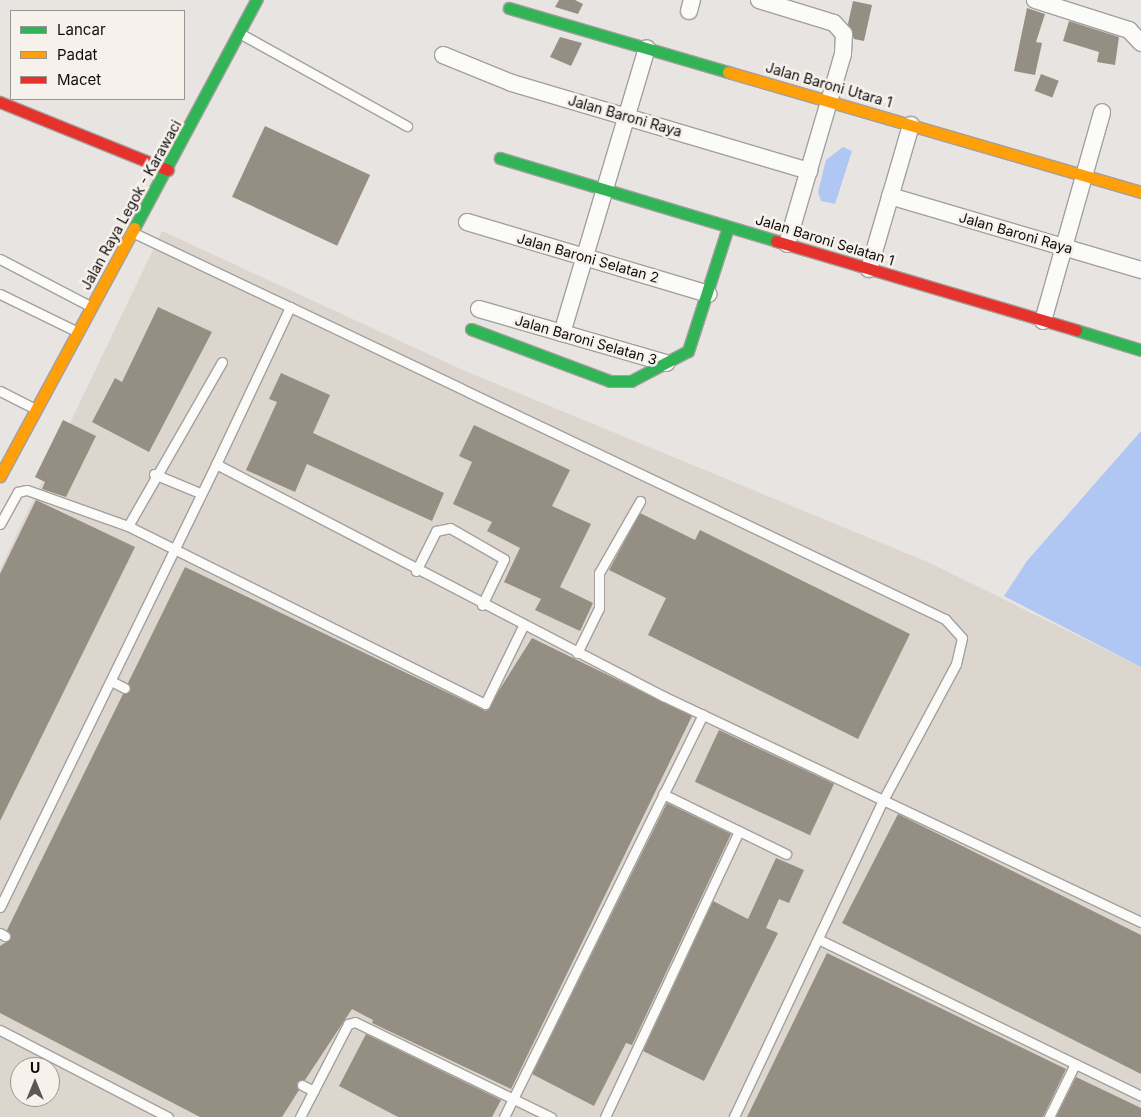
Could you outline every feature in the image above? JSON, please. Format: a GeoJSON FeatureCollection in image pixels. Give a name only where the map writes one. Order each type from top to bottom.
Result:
{"type":"FeatureCollection","features":[{"type":"Feature","properties":{"kind":"street","name":"Jalan Raya Legok - Karawaci"},"geometry":{"type":"LineString","coordinates":[[0,476],[5,454],[36,410],[79,332],[130,231],[168,170],[241,34],[256,0]]}},
{"type":"Feature","properties":{"kind":"street"},"geometry":{"type":"LineString","coordinates":[[758,0],[834,23],[844,34],[844,54],[787,244]]}},
{"type":"Feature","properties":{"kind":"street"},"geometry":{"type":"LineString","coordinates":[[1035,0],[1129,30],[1141,43]]}},
{"type":"Feature","properties":{"kind":"street","name":"Jalan Baroni Utara 1"},"geometry":{"type":"LineString","coordinates":[[509,8],[1141,192]]}},
{"type":"Feature","properties":{"kind":"street"},"geometry":{"type":"LineString","coordinates":[[562,333],[647,48]]}},
{"type":"Feature","properties":{"kind":"street","name":"Jalan Baroni Raya"},"geometry":{"type":"LineString","coordinates":[[443,55],[512,84],[809,170]]}},
{"type":"Feature","properties":{"kind":"street"},"geometry":{"type":"LineString","coordinates":[[0,102],[168,170]]}},
{"type":"Feature","properties":{"kind":"street"},"geometry":{"type":"LineString","coordinates":[[1043,321],[1102,112]]}},
{"type":"Feature","properties":{"kind":"street"},"geometry":{"type":"LineString","coordinates":[[869,269],[911,125]]}},
{"type":"Feature","properties":{"kind":"street","name":"Jalan Baroni Selatan 1"},"geometry":{"type":"LineString","coordinates":[[500,158],[1141,350]]}},
{"type":"Feature","properties":{"kind":"street","name":"Jalan Baroni Raya"},"geometry":{"type":"LineString","coordinates":[[890,196],[1141,270]]}},
{"type":"Feature","properties":{"kind":"street","name":"Jalan Baroni Selatan 2"},"geometry":{"type":"LineString","coordinates":[[467,222],[709,294]]}},
{"type":"Feature","properties":{"kind":"street"},"geometry":{"type":"LineString","coordinates":[[666,363],[688,351],[709,294],[728,226]]}},
{"type":"Feature","properties":{"kind":"street","name":"Jalan Baroni Selatan 3"},"geometry":{"type":"LineString","coordinates":[[479,309],[666,363]]}},
{"type":"Feature","properties":{"kind":"street","name":"Jalan Baroni Selatan 3"},"geometry":{"type":"LineString","coordinates":[[471,329],[610,381],[631,381],[666,363]]}},
{"type":"Feature","properties":{"kind":"lane"},"geometry":{"type":"LineString","coordinates":[[241,34],[407,126]]}},
{"type":"Feature","properties":{"kind":"lane"},"geometry":{"type":"LineString","coordinates":[[130,231],[945,619],[962,638],[956,664],[883,800],[734,1117]]}},
{"type":"Feature","properties":{"kind":"lane"},"geometry":{"type":"LineString","coordinates":[[0,259],[92,307]]}},
{"type":"Feature","properties":{"kind":"lane"},"geometry":{"type":"LineString","coordinates":[[0,294],[79,332]]}},
{"type":"Feature","properties":{"kind":"lane"},"geometry":{"type":"LineString","coordinates":[[0,907],[112,682],[200,493],[216,464],[290,307]]}},
{"type":"Feature","properties":{"kind":"lane"},"geometry":{"type":"LineString","coordinates":[[128,526],[154,474],[222,362]]}},
{"type":"Feature","properties":{"kind":"lane"},"geometry":{"type":"LineString","coordinates":[[0,391],[36,410]]}},
{"type":"Feature","properties":{"kind":"lane"},"geometry":{"type":"LineString","coordinates":[[216,464],[416,571],[577,653],[703,715],[1141,922]]}},
{"type":"Feature","properties":{"kind":"lane"},"geometry":{"type":"LineString","coordinates":[[154,474],[200,493]]}},
{"type":"Feature","properties":{"kind":"lane"},"geometry":{"type":"LineString","coordinates":[[0,524],[18,492],[27,490],[128,526],[487,705],[523,626]]}},
{"type":"Feature","properties":{"kind":"lane"},"geometry":{"type":"LineString","coordinates":[[577,653],[599,608],[600,573],[640,501]]}},
{"type":"Feature","properties":{"kind":"lane"},"geometry":{"type":"LineString","coordinates":[[416,571],[436,531],[450,528],[504,559],[482,605]]}},
{"type":"Feature","properties":{"kind":"lane"},"geometry":{"type":"LineString","coordinates":[[112,682],[126,688]]}},
{"type":"Feature","properties":{"kind":"lane"},"geometry":{"type":"LineString","coordinates":[[504,1117],[703,715]]}},
{"type":"Feature","properties":{"kind":"lane"},"geometry":{"type":"LineString","coordinates":[[663,794],[786,854]]}},
{"type":"Feature","properties":{"kind":"lane"},"geometry":{"type":"LineString","coordinates":[[605,1117],[739,831]]}},
{"type":"Feature","properties":{"kind":"lane"},"geometry":{"type":"LineString","coordinates":[[818,939],[1141,1096]]}},
{"type":"Feature","properties":{"kind":"lane"},"geometry":{"type":"LineString","coordinates":[[300,1117],[348,1024],[355,1022],[552,1117]]}},
{"type":"Feature","properties":{"kind":"lane"},"geometry":{"type":"LineString","coordinates":[[0,1030],[168,1117]]}},
{"type":"Feature","properties":{"kind":"lane"},"geometry":{"type":"LineString","coordinates":[[1049,1117],[1075,1064]]}},
{"type":"Feature","properties":{"kind":"lane"},"geometry":{"type":"LineString","coordinates":[[302,1084],[314,1091]]}},
{"type":"Feature","properties":{"kind":"shaded area"},"geometry":{"type":"Polygon","coordinates":[[[162,231],[465,371],[930,563],[1141,667],[1141,1117],[0,1117],[0,569],[162,231]]]}},
{"type":"Feature","properties":{"kind":"water"},"geometry":{"type":"Polygon","coordinates":[[[843,147],[852,151],[835,204],[821,201],[818,192],[826,160],[843,147]]]}},
{"type":"Feature","properties":{"kind":"water"},"geometry":{"type":"Polygon","coordinates":[[[1141,431],[1141,667],[1004,596],[1027,561],[1141,431]]]}},
{"type":"Feature","properties":{"kind":"building"},"geometry":{"type":"Polygon","coordinates":[[[559,0],[575,0],[583,4],[578,14],[555,7],[559,0]]]}},
{"type":"Feature","properties":{"kind":"building"},"geometry":{"type":"Polygon","coordinates":[[[853,1],[872,5],[864,41],[854,39],[848,24],[853,1]]]}},
{"type":"Feature","properties":{"kind":"building"},"geometry":{"type":"Polygon","coordinates":[[[1027,8],[1045,14],[1036,42],[1042,43],[1035,75],[1014,71],[1027,8]]]}},
{"type":"Feature","properties":{"kind":"building"},"geometry":{"type":"Polygon","coordinates":[[[1069,21],[1119,37],[1115,65],[1097,62],[1099,52],[1063,41],[1069,21]]]}},
{"type":"Feature","properties":{"kind":"building"},"geometry":{"type":"Polygon","coordinates":[[[560,37],[582,43],[571,66],[550,57],[560,37]]]}},
{"type":"Feature","properties":{"kind":"building"},"geometry":{"type":"Polygon","coordinates":[[[1041,74],[1059,81],[1052,98],[1035,91],[1041,74]]]}},
{"type":"Feature","properties":{"kind":"building"},"geometry":{"type":"Polygon","coordinates":[[[265,126],[370,175],[337,246],[232,197],[265,126]]]}},
{"type":"Feature","properties":{"kind":"building"},"geometry":{"type":"Polygon","coordinates":[[[158,307],[212,332],[149,452],[92,422],[115,378],[122,382],[158,307]]]}},
{"type":"Feature","properties":{"kind":"building"},"geometry":{"type":"Polygon","coordinates":[[[281,373],[330,395],[313,433],[444,493],[432,521],[307,464],[295,492],[246,470],[277,402],[269,399],[281,373]]]}},
{"type":"Feature","properties":{"kind":"building"},"geometry":{"type":"Polygon","coordinates":[[[63,420],[96,436],[66,497],[42,489],[45,482],[35,477],[63,420]]]}},
{"type":"Feature","properties":{"kind":"building"},"geometry":{"type":"Polygon","coordinates":[[[474,425],[570,470],[552,506],[591,524],[560,587],[593,603],[580,631],[535,610],[541,599],[504,582],[520,548],[487,531],[492,522],[453,504],[472,462],[459,456],[474,425]]]}},
{"type":"Feature","properties":{"kind":"building"},"geometry":{"type":"Polygon","coordinates":[[[36,500],[135,547],[0,821],[0,574],[36,500]]]}},
{"type":"Feature","properties":{"kind":"building"},"geometry":{"type":"Polygon","coordinates":[[[640,513],[695,540],[700,530],[910,634],[858,739],[648,635],[666,598],[609,570],[640,513]]]}},
{"type":"Feature","properties":{"kind":"building"},"geometry":{"type":"Polygon","coordinates":[[[185,567],[486,711],[532,638],[692,716],[511,1089],[372,1023],[373,1020],[352,1009],[305,1080],[297,1082],[299,1090],[282,1117],[200,1117],[0,1013],[0,946],[11,939],[7,930],[123,694],[131,690],[128,683],[185,567]]]}},
{"type":"Feature","properties":{"kind":"building"},"geometry":{"type":"Polygon","coordinates":[[[719,730],[834,784],[810,835],[695,782],[719,730]]]}},
{"type":"Feature","properties":{"kind":"building"},"geometry":{"type":"Polygon","coordinates":[[[667,803],[731,834],[632,1045],[626,1043],[594,1106],[532,1074],[667,803]]]}},
{"type":"Feature","properties":{"kind":"building"},"geometry":{"type":"Polygon","coordinates":[[[898,814],[1141,935],[1141,1074],[842,923],[898,814]]]}},
{"type":"Feature","properties":{"kind":"building"},"geometry":{"type":"Polygon","coordinates":[[[776,858],[804,870],[789,903],[779,899],[766,928],[778,933],[704,1081],[643,1051],[713,901],[748,919],[776,858]]]}},
{"type":"Feature","properties":{"kind":"building"},"geometry":{"type":"Polygon","coordinates":[[[827,953],[1066,1069],[1043,1117],[747,1117],[827,953]]]}},
{"type":"Feature","properties":{"kind":"building"},"geometry":{"type":"Polygon","coordinates":[[[366,1034],[501,1100],[492,1117],[398,1117],[339,1086],[366,1034]]]}},
{"type":"Feature","properties":{"kind":"building"},"geometry":{"type":"Polygon","coordinates":[[[1076,1077],[1141,1108],[1141,1117],[1056,1117],[1076,1077]]]}},
{"type":"Feature","properties":{"kind":"traffic: fast"},"geometry":{"type":"LineString","coordinates":[[134,228],[256,0]]}},
{"type":"Feature","properties":{"kind":"traffic: fast"},"geometry":{"type":"LineString","coordinates":[[509,8],[728,72]]}},
{"type":"Feature","properties":{"kind":"traffic: fast"},"geometry":{"type":"LineString","coordinates":[[500,158],[776,241]]}},
{"type":"Feature","properties":{"kind":"traffic: fast"},"geometry":{"type":"LineString","coordinates":[[471,329],[610,381],[631,381],[688,351],[728,227]]}},
{"type":"Feature","properties":{"kind":"traffic: fast"},"geometry":{"type":"LineString","coordinates":[[1076,330],[1141,350]]}},
{"type":"Feature","properties":{"kind":"traffic: slow"},"geometry":{"type":"LineString","coordinates":[[728,72],[1141,192]]}},
{"type":"Feature","properties":{"kind":"traffic: slow"},"geometry":{"type":"LineString","coordinates":[[0,476],[134,228]]}},
{"type":"Feature","properties":{"kind":"traffic: jam"},"geometry":{"type":"LineString","coordinates":[[0,102],[168,170]]}},
{"type":"Feature","properties":{"kind":"traffic: jam"},"geometry":{"type":"LineString","coordinates":[[776,241],[1076,330]]}}]}
